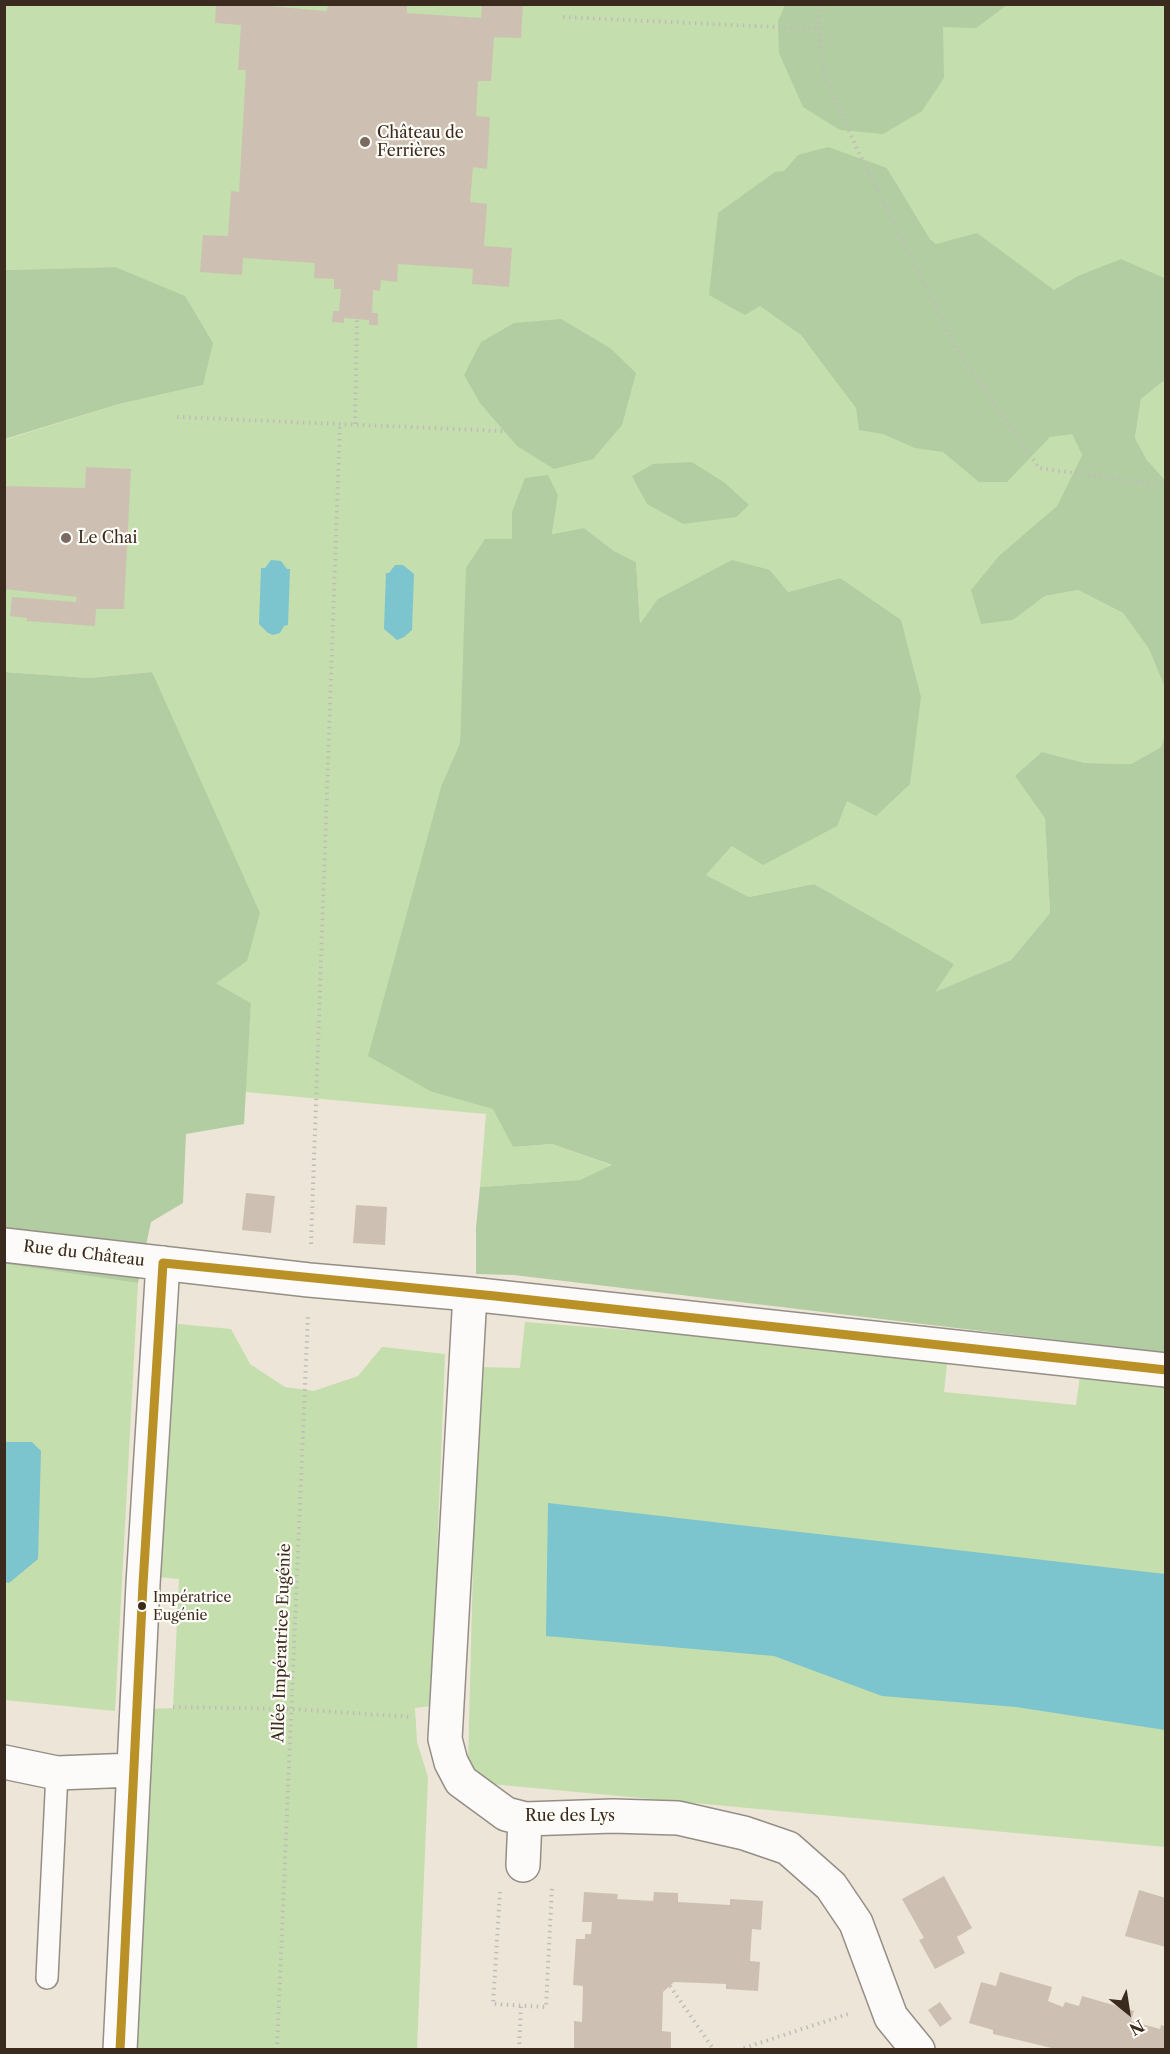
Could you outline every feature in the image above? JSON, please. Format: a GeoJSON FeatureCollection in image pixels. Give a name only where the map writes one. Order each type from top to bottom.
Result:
{"type":"FeatureCollection","features":[{"type":"Feature","properties":{"kind":"street","name":"Rue du Château"},"geometry":{"type":"LineString","coordinates":[[4,1245],[309,1280],[470,1294],[1166,1370]]}},
{"type":"Feature","properties":{"kind":"street"},"geometry":{"type":"LineString","coordinates":[[120,2049],[163,1263]]}},
{"type":"Feature","properties":{"kind":"street","name":"Rue des Lys"},"geometry":{"type":"LineString","coordinates":[[470,1294],[445,1739],[450,1762],[461,1781],[506,1814],[525,1819],[678,1818],[744,1833],[788,1848],[831,1886],[856,1923],[891,2017],[918,2049]]}},
{"type":"Feature","properties":{"kind":"street"},"geometry":{"type":"LineString","coordinates":[[4,1762],[57,1773],[134,1770]]}},
{"type":"Feature","properties":{"kind":"street"},"geometry":{"type":"LineString","coordinates":[[525,1819],[526,1874]]}},
{"type":"Feature","properties":{"kind":"lane"},"geometry":{"type":"LineString","coordinates":[[47,1978],[57,1773]]}},
{"type":"Feature","properties":{"kind":"path"},"geometry":{"type":"LineString","coordinates":[[819,4],[824,74],[857,149],[957,350],[1039,468],[1166,486]]}},
{"type":"Feature","properties":{"kind":"path"},"geometry":{"type":"LineString","coordinates":[[562,17],[820,28]]}},
{"type":"Feature","properties":{"kind":"path"},"geometry":{"type":"LineString","coordinates":[[355,424],[357,319]]}},
{"type":"Feature","properties":{"kind":"path"},"geometry":{"type":"LineString","coordinates":[[177,417],[503,431]]}},
{"type":"Feature","properties":{"kind":"path","name":"Allée Impératrice Eugénie"},"geometry":{"type":"LineString","coordinates":[[277,2049],[311,1238],[340,423]]}},
{"type":"Feature","properties":{"kind":"path"},"geometry":{"type":"LineString","coordinates":[[137,1707],[291,1709],[446,1720]]}},
{"type":"Feature","properties":{"kind":"path"},"geometry":{"type":"LineString","coordinates":[[526,1874],[546,2007],[493,2004],[526,1874]]}},
{"type":"Feature","properties":{"kind":"path"},"geometry":{"type":"LineString","coordinates":[[670,1986],[714,2049]]}},
{"type":"Feature","properties":{"kind":"path"},"geometry":{"type":"LineString","coordinates":[[738,2049],[886,2002]]}},
{"type":"Feature","properties":{"kind":"path"},"geometry":{"type":"LineString","coordinates":[[519,2049],[521,2005]]}},
{"type":"Feature","properties":{"kind":"green space"},"geometry":{"type":"Polygon","coordinates":[[[785,4],[1007,5],[976,28],[943,27],[944,78],[922,111],[883,134],[840,130],[803,107],[779,53],[778,21],[785,4]]]}},
{"type":"Feature","properties":{"kind":"green space"},"geometry":{"type":"Polygon","coordinates":[[[5,5],[1165,5],[1165,288],[1022,299],[976,280],[930,239],[887,168],[798,156],[775,181],[787,318],[818,356],[1065,419],[1082,455],[1057,506],[1032,530],[1013,620],[1045,596],[1078,590],[1123,613],[1149,649],[1165,688],[1165,734],[1161,747],[1131,764],[1085,763],[1042,752],[1050,913],[1011,960],[933,993],[953,964],[814,884],[749,897],[706,875],[732,846],[840,578],[788,592],[770,570],[640,625],[636,562],[614,551],[584,528],[552,534],[558,495],[512,512],[512,539],[464,642],[460,743],[442,784],[432,1092],[494,1109],[513,1147],[552,1144],[613,1166],[580,1180],[480,1187],[486,1114],[245,1092],[251,1003],[216,983],[152,672],[89,678],[5,672],[4,440],[119,404],[203,385],[115,267],[5,270],[5,5]]]}},
{"type":"Feature","properties":{"kind":"green space"},"geometry":{"type":"Polygon","coordinates":[[[828,147],[887,168],[930,239],[936,244],[977,233],[1054,290],[1078,276],[1121,259],[1164,278],[1165,380],[1141,399],[1135,438],[1147,460],[1165,480],[1165,688],[1149,649],[1123,613],[1078,590],[1045,596],[1013,620],[981,624],[971,590],[999,556],[1057,506],[1082,455],[1072,434],[1050,437],[1007,482],[979,482],[943,452],[915,448],[883,434],[859,430],[856,408],[801,335],[760,306],[745,315],[709,295],[718,213],[775,172],[784,171],[798,155],[828,147]]]}},
{"type":"Feature","properties":{"kind":"green space"},"geometry":{"type":"Polygon","coordinates":[[[115,267],[185,296],[213,343],[203,385],[119,404],[5,439],[5,270],[115,267]]]}},
{"type":"Feature","properties":{"kind":"green space"},"geometry":{"type":"Polygon","coordinates":[[[561,319],[610,348],[636,373],[622,425],[593,459],[554,469],[517,446],[480,403],[464,375],[481,342],[514,323],[561,319]]]}},
{"type":"Feature","properties":{"kind":"green space"},"geometry":{"type":"Polygon","coordinates":[[[1165,380],[1165,480],[1147,460],[1135,438],[1141,399],[1165,380]]]}},
{"type":"Feature","properties":{"kind":"green space"},"geometry":{"type":"Polygon","coordinates":[[[692,462],[725,483],[749,505],[736,517],[683,524],[647,504],[632,476],[653,464],[692,462]]]}},
{"type":"Feature","properties":{"kind":"green space"},"geometry":{"type":"Polygon","coordinates":[[[548,475],[558,495],[552,534],[584,528],[614,551],[636,562],[640,624],[658,599],[732,560],[770,570],[788,592],[840,578],[901,620],[921,697],[910,784],[876,816],[847,801],[837,826],[763,865],[732,846],[706,875],[749,897],[814,884],[954,964],[935,992],[1011,960],[1050,913],[1045,818],[1015,776],[1042,752],[1085,763],[1131,764],[1161,747],[1165,734],[1165,1353],[514,1275],[476,1274],[476,1228],[480,1187],[580,1180],[612,1165],[552,1144],[513,1147],[493,1109],[432,1092],[368,1056],[442,784],[460,743],[466,568],[485,539],[512,539],[512,512],[525,478],[548,475]]]}},
{"type":"Feature","properties":{"kind":"green space"},"geometry":{"type":"Polygon","coordinates":[[[5,672],[89,678],[152,672],[260,913],[247,961],[216,983],[251,1003],[244,1124],[186,1134],[183,1203],[151,1222],[138,1283],[5,1264],[5,672]]]}},
{"type":"Feature","properties":{"kind":"green space"},"geometry":{"type":"Polygon","coordinates":[[[5,1264],[138,1283],[115,1711],[5,1700],[5,1264]]]}},
{"type":"Feature","properties":{"kind":"green space"},"geometry":{"type":"Polygon","coordinates":[[[525,1322],[948,1355],[944,1392],[1076,1405],[1081,1369],[1165,1379],[1165,1847],[491,1784],[468,1765],[478,1367],[520,1368],[525,1322]]]}},
{"type":"Feature","properties":{"kind":"green space"},"geometry":{"type":"Polygon","coordinates":[[[178,1324],[231,1329],[250,1364],[285,1387],[314,1391],[358,1376],[382,1347],[445,1354],[431,1706],[415,1708],[417,1742],[428,1777],[417,2049],[137,2050],[150,1709],[173,1708],[179,1579],[158,1577],[167,1366],[178,1324]]]}},
{"type":"Feature","properties":{"kind":"water"},"geometry":{"type":"Polygon","coordinates":[[[271,560],[281,561],[287,569],[290,569],[288,625],[284,626],[280,633],[273,635],[259,624],[261,568],[265,568],[271,560]]]}},
{"type":"Feature","properties":{"kind":"water"},"geometry":{"type":"Polygon","coordinates":[[[395,565],[403,565],[414,574],[412,630],[397,640],[384,629],[386,573],[389,573],[395,565]]]}},
{"type":"Feature","properties":{"kind":"water"},"geometry":{"type":"Polygon","coordinates":[[[5,1442],[32,1442],[41,1451],[38,1559],[9,1583],[4,1582],[5,1442]]]}},
{"type":"Feature","properties":{"kind":"water"},"geometry":{"type":"Polygon","coordinates":[[[548,1503],[1165,1574],[1165,1730],[1016,1707],[882,1696],[774,1656],[546,1636],[548,1503]]]}},
{"type":"Feature","properties":{"kind":"building","name":"Château de Ferrières"},"geometry":{"type":"Polygon","coordinates":[[[328,4],[407,4],[407,13],[481,18],[482,4],[523,4],[521,38],[494,37],[491,81],[478,81],[476,116],[490,117],[487,169],[473,167],[470,202],[487,204],[484,246],[512,248],[509,287],[472,284],[473,269],[398,264],[397,282],[381,280],[380,291],[373,290],[372,313],[378,313],[378,325],[369,325],[369,320],[344,318],[344,323],[332,322],[333,311],[339,311],[341,289],[334,289],[334,279],[314,278],[315,263],[243,258],[242,275],[200,272],[203,235],[228,236],[231,191],[239,192],[246,70],[238,70],[241,25],[215,23],[216,5],[256,5],[327,11],[328,4]]]}},
{"type":"Feature","properties":{"kind":"building","name":"Le Chai"},"geometry":{"type":"Polygon","coordinates":[[[86,467],[131,469],[124,609],[96,609],[95,626],[27,621],[27,618],[10,616],[12,597],[76,602],[77,597],[4,589],[4,486],[85,488],[86,467]]]}},
{"type":"Feature","properties":{"kind":"building"},"geometry":{"type":"Polygon","coordinates":[[[246,1193],[275,1196],[271,1233],[242,1230],[246,1193]]]}},
{"type":"Feature","properties":{"kind":"building"},"geometry":{"type":"Polygon","coordinates":[[[356,1205],[387,1207],[385,1245],[353,1243],[356,1205]]]}},
{"type":"Feature","properties":{"kind":"building"},"geometry":{"type":"Polygon","coordinates":[[[944,1876],[972,1928],[957,1937],[965,1953],[935,1969],[919,1940],[924,1938],[902,1899],[944,1876]]]}},
{"type":"Feature","properties":{"kind":"building"},"geometry":{"type":"Polygon","coordinates":[[[1139,1890],[1166,1898],[1166,1947],[1125,1936],[1139,1890]]]}},
{"type":"Feature","properties":{"kind":"building"},"geometry":{"type":"Polygon","coordinates":[[[584,1892],[618,1894],[617,1899],[653,1901],[654,1892],[678,1893],[678,1902],[730,1905],[730,1899],[763,1901],[761,1930],[752,1929],[750,1961],[760,1962],[758,1991],[726,1989],[726,1984],[674,1982],[663,1992],[662,2031],[671,2032],[671,2050],[574,2050],[574,2021],[582,2022],[583,1986],[573,1985],[576,1939],[585,1939],[585,1934],[591,1934],[592,1922],[582,1922],[584,1892]]]}},
{"type":"Feature","properties":{"kind":"building"},"geometry":{"type":"Polygon","coordinates":[[[1000,1972],[1052,1987],[1048,2001],[1063,2007],[1065,2002],[1079,2006],[1082,1996],[1134,2011],[1131,2021],[1160,2029],[1161,2025],[1166,2027],[1166,2050],[1060,2050],[993,2034],[993,2030],[969,2023],[981,1982],[996,1986],[1000,1972]]]}},
{"type":"Feature","properties":{"kind":"building"},"geometry":{"type":"Polygon","coordinates":[[[940,2002],[952,2019],[940,2027],[928,2010],[940,2002]]]}},
{"type":"Feature","properties":{"kind":"transit line"},"geometry":{"type":"LineString","coordinates":[[163,1263],[495,1296],[1166,1370]]}},
{"type":"Feature","properties":{"kind":"transit line"},"geometry":{"type":"LineString","coordinates":[[120,2050],[143,1584],[163,1263]]}},
{"type":"Feature","properties":{"kind":"place","name":"Château de Ferrières"},"geometry":{"type":"Point","coordinates":[365,142]}},
{"type":"Feature","properties":{"kind":"place","name":"Le Chai"},"geometry":{"type":"Point","coordinates":[66,538]}},
{"type":"Feature","properties":{"kind":"place","name":"Impératrice Eugénie"},"geometry":{"type":"Point","coordinates":[142,1606]}}]}
